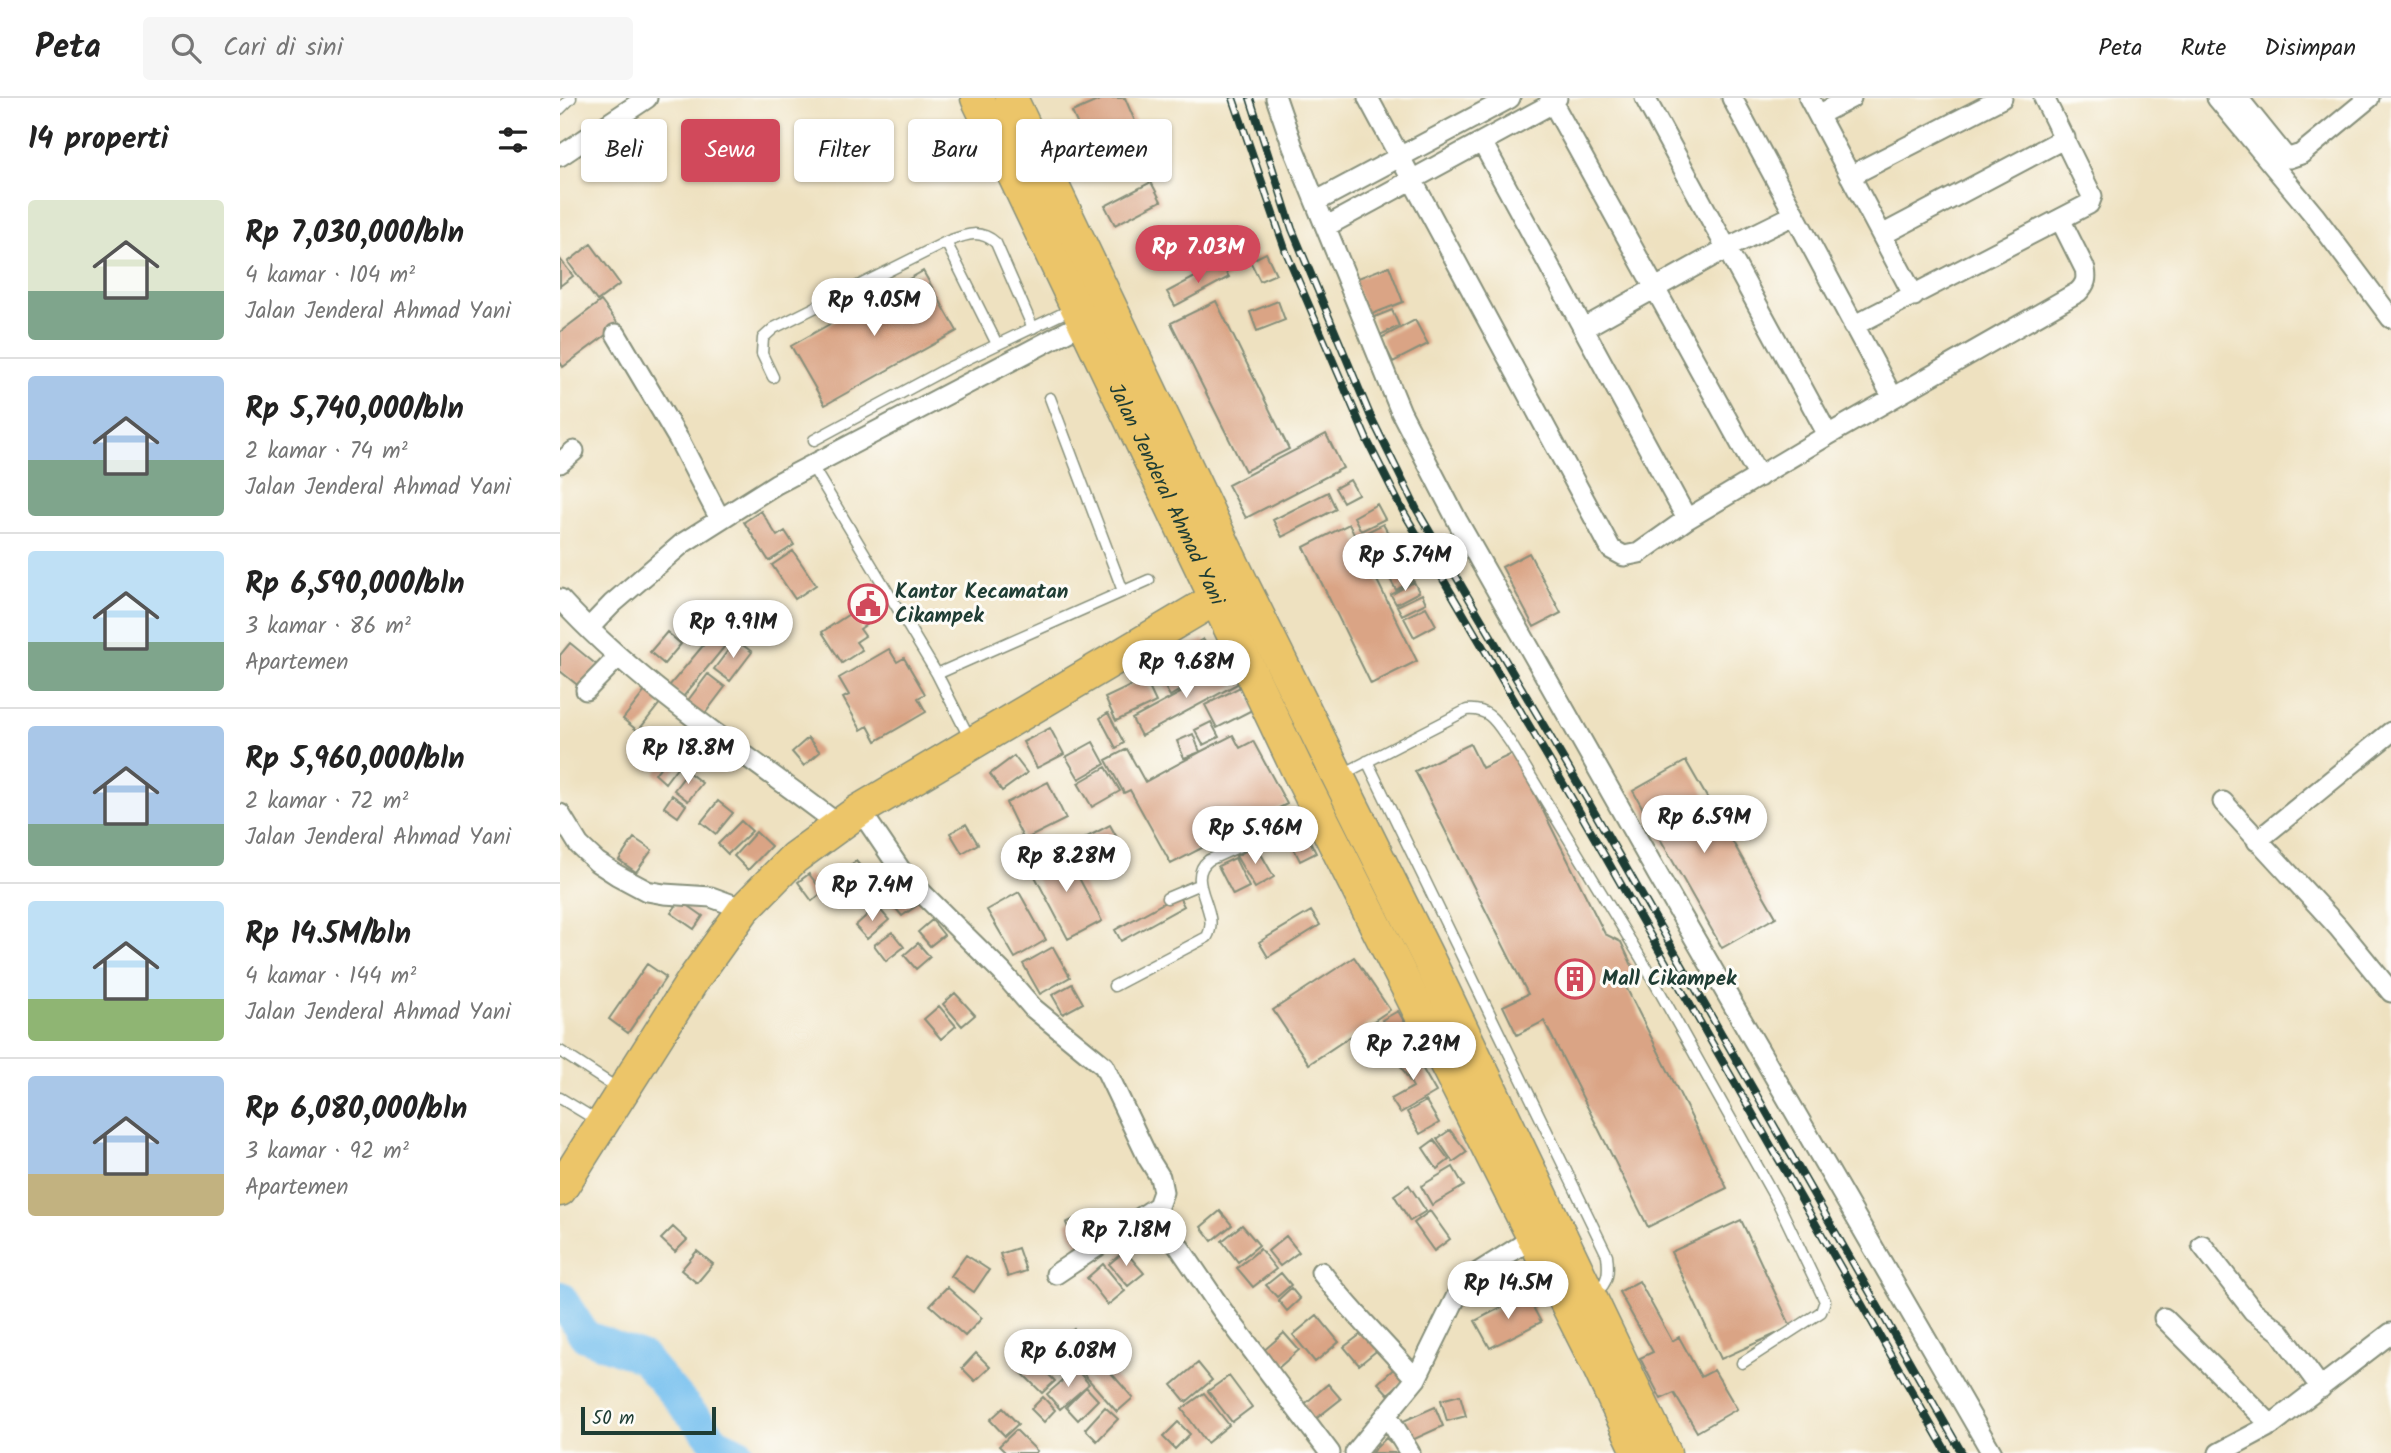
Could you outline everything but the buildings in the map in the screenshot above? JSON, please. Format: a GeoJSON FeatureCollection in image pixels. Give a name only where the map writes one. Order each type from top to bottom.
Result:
{"type":"FeatureCollection","features":[{"type":"Feature","properties":{"kind":"highway","name":"Jalan Jenderal Ahmad Yani"},"geometry":{"type":"LineString","coordinates":[[977,98],[1082,314],[1229,590],[1338,776],[1665,1453]]}},
{"type":"Feature","properties":{"kind":"highway","name":"Jalan Jenderal Ahmad Yani"},"geometry":{"type":"LineString","coordinates":[[1011,98],[1229,590],[1318,811],[1639,1453]]}},
{"type":"Feature","properties":{"kind":"highway"},"geometry":{"type":"LineString","coordinates":[[560,1190],[693,980],[744,909],[794,858],[850,818],[1229,590]]}},
{"type":"Feature","properties":{"kind":"highway"},"geometry":{"type":"LineString","coordinates":[[1356,888],[1385,871]]}},
{"type":"Feature","properties":{"kind":"street"},"geometry":{"type":"LineString","coordinates":[[560,156],[647,98]]}},
{"type":"Feature","properties":{"kind":"street"},"geometry":{"type":"LineString","coordinates":[[1276,98],[1293,147],[1401,412],[1458,522],[1483,562],[1516,627],[1651,864],[1992,1453]]}},
{"type":"Feature","properties":{"kind":"street"},"geometry":{"type":"LineString","coordinates":[[1368,98],[1611,549],[1623,556],[1639,553],[1687,519],[1828,435],[2078,292],[2087,277],[2060,219]]}},
{"type":"Feature","properties":{"kind":"street"},"geometry":{"type":"LineString","coordinates":[[1317,201],[1510,98]]}},
{"type":"Feature","properties":{"kind":"street"},"geometry":{"type":"LineString","coordinates":[[1645,98],[1828,435]]}},
{"type":"Feature","properties":{"kind":"street"},"geometry":{"type":"LineString","coordinates":[[1732,98],[1893,398]]}},
{"type":"Feature","properties":{"kind":"street"},"geometry":{"type":"LineString","coordinates":[[1851,98],[1814,106],[1913,296]]}},
{"type":"Feature","properties":{"kind":"street"},"geometry":{"type":"LineString","coordinates":[[1850,176],[2002,98]]}},
{"type":"Feature","properties":{"kind":"street"},"geometry":{"type":"LineString","coordinates":[[1853,326],[2089,204],[2092,199],[2044,98]]}},
{"type":"Feature","properties":{"kind":"street"},"geometry":{"type":"LineString","coordinates":[[2217,98],[2314,215],[2391,318]]}},
{"type":"Feature","properties":{"kind":"street"},"geometry":{"type":"LineString","coordinates":[[2241,99],[2289,158],[2301,154],[2369,98]]}},
{"type":"Feature","properties":{"kind":"street"},"geometry":{"type":"LineString","coordinates":[[1327,226],[1482,142],[1553,100],[1759,477]]}},
{"type":"Feature","properties":{"kind":"street"},"geometry":{"type":"LineString","coordinates":[[1882,235],[2065,138]]}},
{"type":"Feature","properties":{"kind":"street"},"geometry":{"type":"LineString","coordinates":[[1482,142],[1687,519]]}},
{"type":"Feature","properties":{"kind":"street"},"geometry":{"type":"LineString","coordinates":[[1584,328],[1727,248],[1794,215]]}},
{"type":"Feature","properties":{"kind":"street"},"geometry":{"type":"LineString","coordinates":[[589,628],[612,604],[683,543],[720,519],[776,484],[1082,314]]}},
{"type":"Feature","properties":{"kind":"street"},"geometry":{"type":"LineString","coordinates":[[616,334],[678,440],[720,519]]}},
{"type":"Feature","properties":{"kind":"street"},"geometry":{"type":"LineString","coordinates":[[562,605],[618,657],[678,706],[850,818],[1002,972],[1033,1008],[1104,1066],[1148,1158],[1160,1177],[1163,1192],[1154,1210],[1056,1274]]}},
{"type":"Feature","properties":{"kind":"street"},"geometry":{"type":"LineString","coordinates":[[586,690],[618,657]]}},
{"type":"Feature","properties":{"kind":"street"},"geometry":{"type":"LineString","coordinates":[[2257,841],[2391,732]]}},
{"type":"Feature","properties":{"kind":"street"},"geometry":{"type":"LineString","coordinates":[[2223,802],[2338,927],[2391,992]]}},
{"type":"Feature","properties":{"kind":"street"},"geometry":{"type":"LineString","coordinates":[[560,814],[579,845],[617,876],[647,891],[711,897],[744,909]]}},
{"type":"Feature","properties":{"kind":"street"},"geometry":{"type":"LineString","coordinates":[[1154,1210],[1222,1310],[1330,1453]]}},
{"type":"Feature","properties":{"kind":"street"},"geometry":{"type":"LineString","coordinates":[[1355,1453],[1416,1379],[1462,1285],[1533,1238]]}},
{"type":"Feature","properties":{"kind":"street"},"geometry":{"type":"LineString","coordinates":[[2202,1245],[2253,1311],[2280,1332],[2320,1388]]}},
{"type":"Feature","properties":{"kind":"street"},"geometry":{"type":"LineString","coordinates":[[1321,1272],[1346,1306],[1372,1329],[1416,1379]]}},
{"type":"Feature","properties":{"kind":"street"},"geometry":{"type":"LineString","coordinates":[[2164,1318],[2271,1425]]}},
{"type":"Feature","properties":{"kind":"street"},"geometry":{"type":"LineString","coordinates":[[2219,1453],[2271,1425],[2391,1333]]}},
{"type":"Feature","properties":{"kind":"street"},"geometry":{"type":"LineString","coordinates":[[1387,1415],[1410,1453]]}},
{"type":"Feature","properties":{"kind":"lane"},"geometry":{"type":"LineString","coordinates":[[560,109],[571,98]]}},
{"type":"Feature","properties":{"kind":"lane"},"geometry":{"type":"LineString","coordinates":[[773,377],[762,354],[763,338],[774,328],[946,242],[971,233],[988,236],[996,243],[1032,328]]}},
{"type":"Feature","properties":{"kind":"lane"},"geometry":{"type":"LineString","coordinates":[[946,242],[998,344]]}},
{"type":"Feature","properties":{"kind":"lane"},"geometry":{"type":"LineString","coordinates":[[814,440],[946,369],[1032,328],[1082,314]]}},
{"type":"Feature","properties":{"kind":"lane"},"geometry":{"type":"LineString","coordinates":[[1050,398],[1123,591]]}},
{"type":"Feature","properties":{"kind":"lane"},"geometry":{"type":"LineString","coordinates":[[812,466],[937,674],[972,744]]}},
{"type":"Feature","properties":{"kind":"lane"},"geometry":{"type":"LineString","coordinates":[[937,674],[1149,580]]}},
{"type":"Feature","properties":{"kind":"lane"},"geometry":{"type":"LineString","coordinates":[[1338,776],[1467,710],[1480,709],[1491,716],[1510,742],[1642,960],[1779,1205],[1825,1301],[1821,1312],[1742,1363]]}},
{"type":"Feature","properties":{"kind":"lane"},"geometry":{"type":"LineString","coordinates":[[1367,761],[1607,1255],[1609,1267],[1606,1283],[1591,1295]]}},
{"type":"Feature","properties":{"kind":"lane"},"geometry":{"type":"LineString","coordinates":[[1114,986],[1207,937],[1211,932],[1211,920],[1200,884],[1200,870],[1209,860],[1318,811]]}},
{"type":"Feature","properties":{"kind":"lane"},"geometry":{"type":"LineString","coordinates":[[1167,898],[1200,884]]}},
{"type":"Feature","properties":{"kind":"lane"},"geometry":{"type":"LineString","coordinates":[[560,1051],[621,1091]]}},
{"type":"Feature","properties":{"kind":"lane"},"geometry":{"type":"LineString","coordinates":[[560,1098],[601,1124]]}},
{"type":"Feature","properties":{"kind":"waterway"},"geometry":{"type":"LineString","coordinates":[[560,1297],[585,1336],[643,1358],[716,1442],[739,1453]]}},
{"type":"Feature","properties":{"kind":"railway"},"geometry":{"type":"LineString","coordinates":[[1233,98],[1286,252],[1367,440],[1403,511],[1571,797],[1947,1453]]}},
{"type":"Feature","properties":{"kind":"railway"},"geometry":{"type":"LineString","coordinates":[[1250,98],[1292,229],[1370,415],[1417,510],[1581,789],[1962,1453]]}},
{"type":"Feature","properties":{"kind":"place","name":"Kantor Kecamatan Cikampek"},"geometry":{"type":"Point","coordinates":[868,604]}},
{"type":"Feature","properties":{"kind":"place","name":"Mall Cikampek"},"geometry":{"type":"Point","coordinates":[1575,979]}}]}
